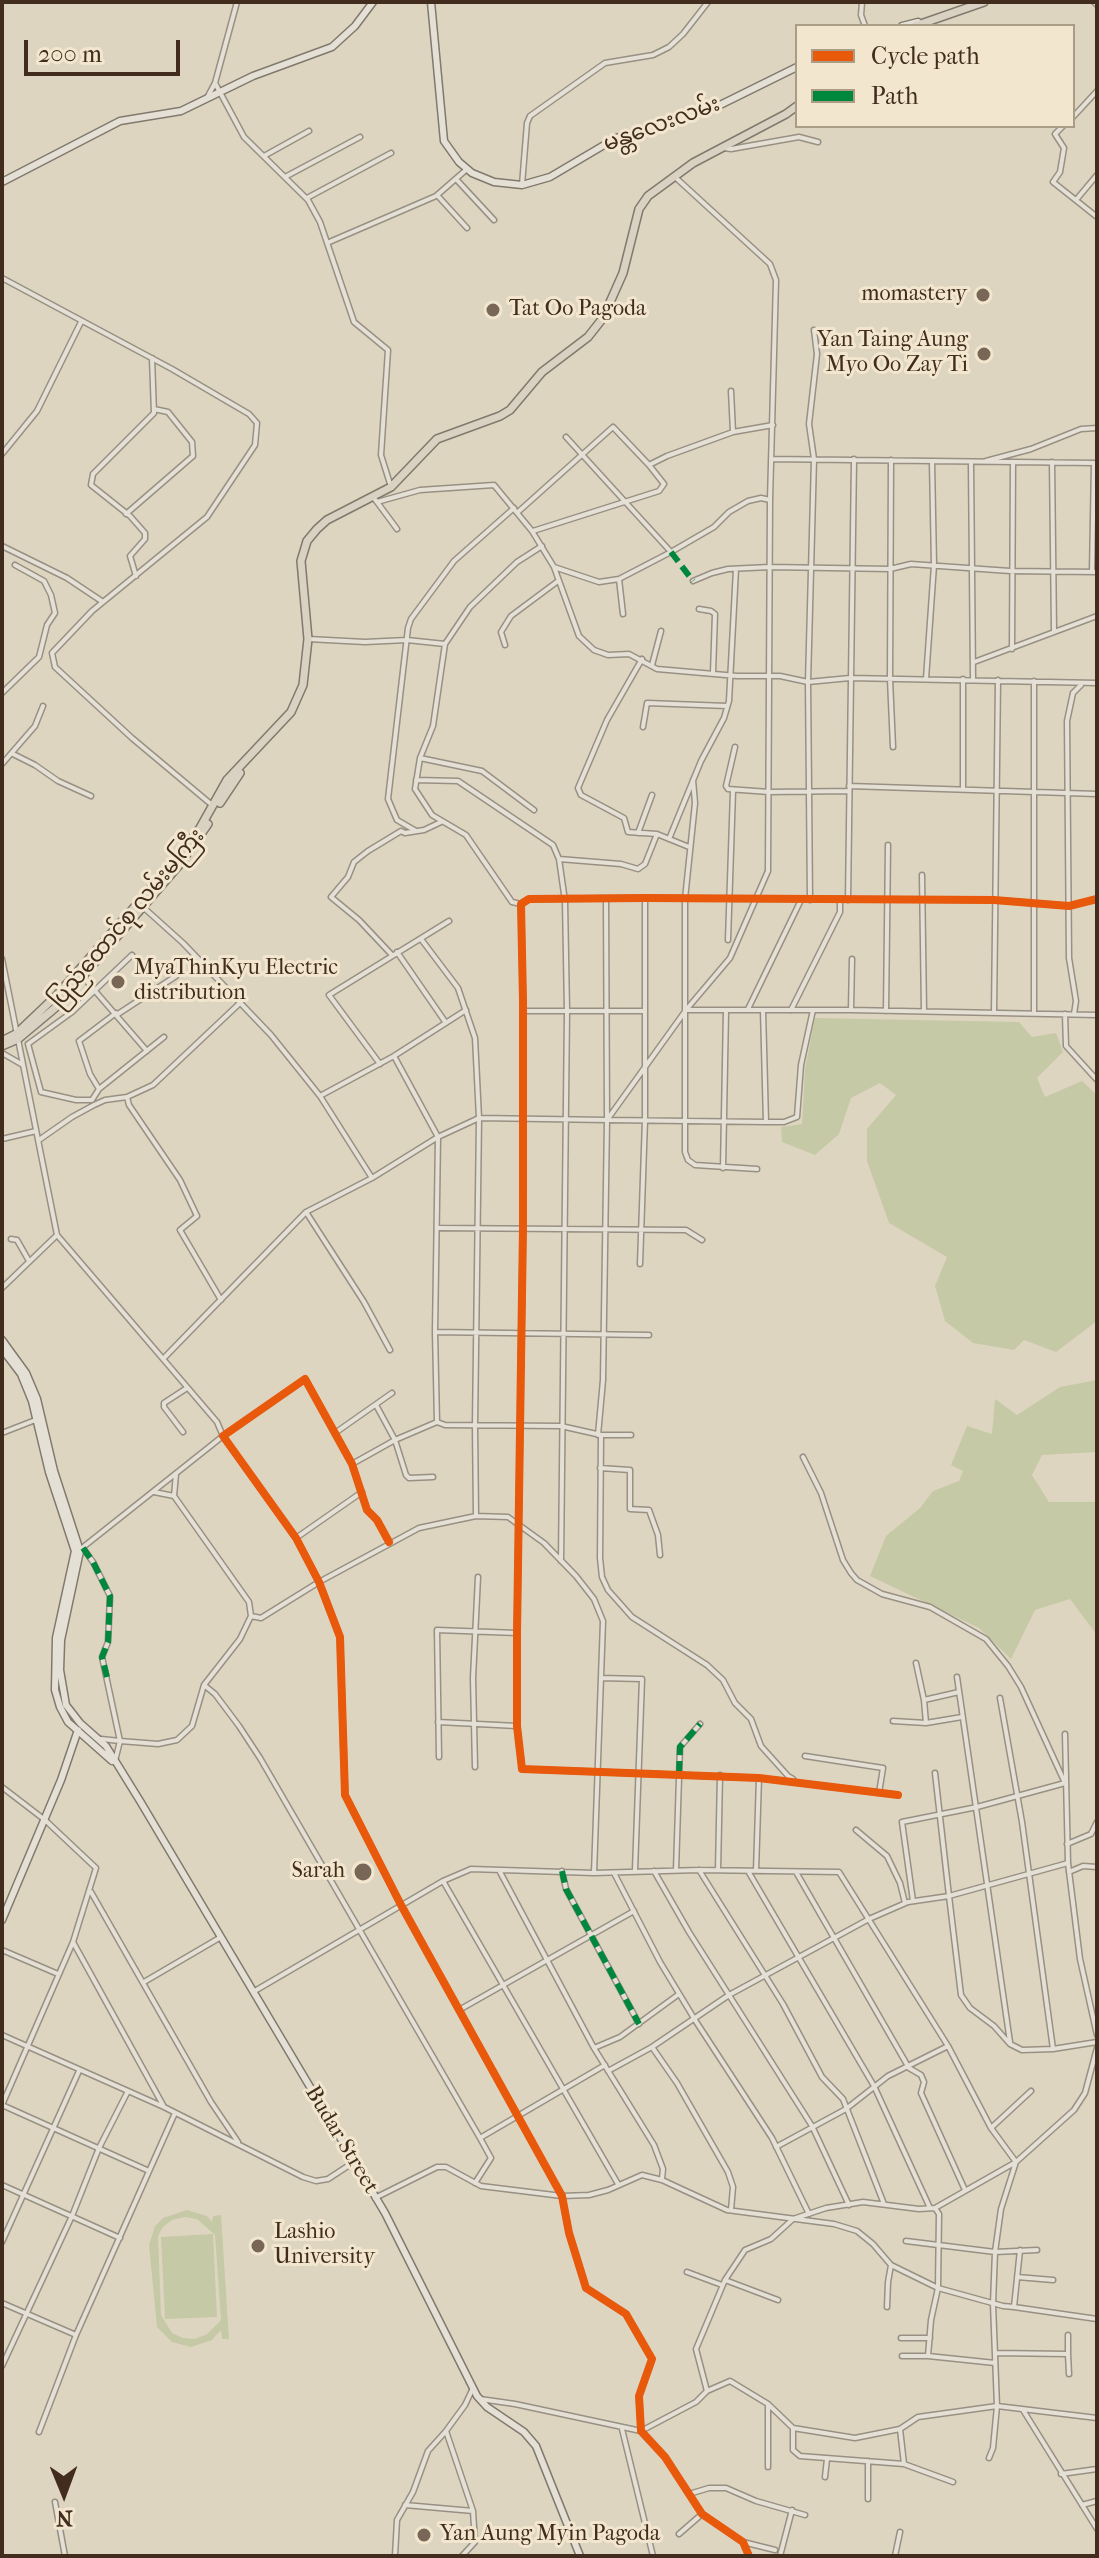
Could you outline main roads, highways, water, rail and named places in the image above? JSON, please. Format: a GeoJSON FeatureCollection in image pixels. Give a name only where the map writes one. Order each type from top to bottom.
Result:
{"type":"FeatureCollection","features":[{"type":"Feature","properties":{"kind":"main road"},"geometry":{"type":"LineString","coordinates":[[2,182],[120,121],[181,111],[253,76],[332,47],[355,26],[373,2]]}},
{"type":"Feature","properties":{"kind":"main road","name":"မန္တလေးလမ်း"},"geometry":{"type":"LineString","coordinates":[[431,2],[444,141],[467,169],[494,182],[522,185],[550,177],[616,138],[718,106],[795,68]]}},
{"type":"Feature","properties":{"kind":"main road"},"geometry":{"type":"LineString","coordinates":[[920,24],[984,2]]}},
{"type":"Feature","properties":{"kind":"main road"},"geometry":{"type":"LineString","coordinates":[[911,24],[930,20]]}},
{"type":"Feature","properties":{"kind":"main road"},"geometry":{"type":"LineString","coordinates":[[267,737],[291,712],[303,685],[308,639],[301,561],[307,541],[327,520],[375,499],[391,487],[437,439],[510,410],[550,365],[588,337],[609,309],[623,273],[642,202],[674,175],[795,107]]}},
{"type":"Feature","properties":{"kind":"main road","name":"ပြည်ထောင်စု လမ်းမကြီး"},"geometry":{"type":"LineString","coordinates":[[18,1040],[175,861],[200,828],[227,780],[267,737]]}},
{"type":"Feature","properties":{"kind":"main road","name":"ပြည်ထောင်စု လမ်းမကြီး"},"geometry":{"type":"LineString","coordinates":[[2,1043],[18,1040],[55,1008],[143,907],[194,847],[233,782],[267,737]]}},
{"type":"Feature","properties":{"kind":"main road"},"geometry":{"type":"LineString","coordinates":[[2,1340],[26,1373],[37,1399],[38,1419]]}},
{"type":"Feature","properties":{"kind":"main road"},"geometry":{"type":"LineString","coordinates":[[2,1349],[21,1374],[32,1401],[79,1550],[61,1640],[60,1670],[66,1705],[79,1726],[115,1763]]}},
{"type":"Feature","properties":{"kind":"main road"},"geometry":{"type":"LineString","coordinates":[[79,1726],[100,1739],[115,1763]]}},
{"type":"Feature","properties":{"kind":"main road"},"geometry":{"type":"LineString","coordinates":[[2,1920],[45,1820],[79,1726]]}},
{"type":"Feature","properties":{"kind":"main road","name":"Budar Street"},"geometry":{"type":"LineString","coordinates":[[115,1763],[375,2198],[411,2261],[479,2399],[524,2432],[536,2446],[580,2556]]}},
{"type":"Feature","properties":{"kind":"place","name":"momastery"},"geometry":{"type":"Point","coordinates":[983,295]}},
{"type":"Feature","properties":{"kind":"place","name":"Tat Oo Pagoda"},"geometry":{"type":"Point","coordinates":[493,310]}},
{"type":"Feature","properties":{"kind":"place","name":"Yan Taing Aung Myo Oo Zay Ti"},"geometry":{"type":"Point","coordinates":[984,354]}},
{"type":"Feature","properties":{"kind":"place","name":"MyaThinKyu Electric distribution"},"geometry":{"type":"Point","coordinates":[118,982]}},
{"type":"Feature","properties":{"kind":"place","name":"Sarah"},"geometry":{"type":"Point","coordinates":[363,1872]}},
{"type":"Feature","properties":{"kind":"place","name":"Lashio University"},"geometry":{"type":"Point","coordinates":[258,2246]}},
{"type":"Feature","properties":{"kind":"place","name":"Yan Aung Myin Pagoda"},"geometry":{"type":"Point","coordinates":[424,2535]}}]}
